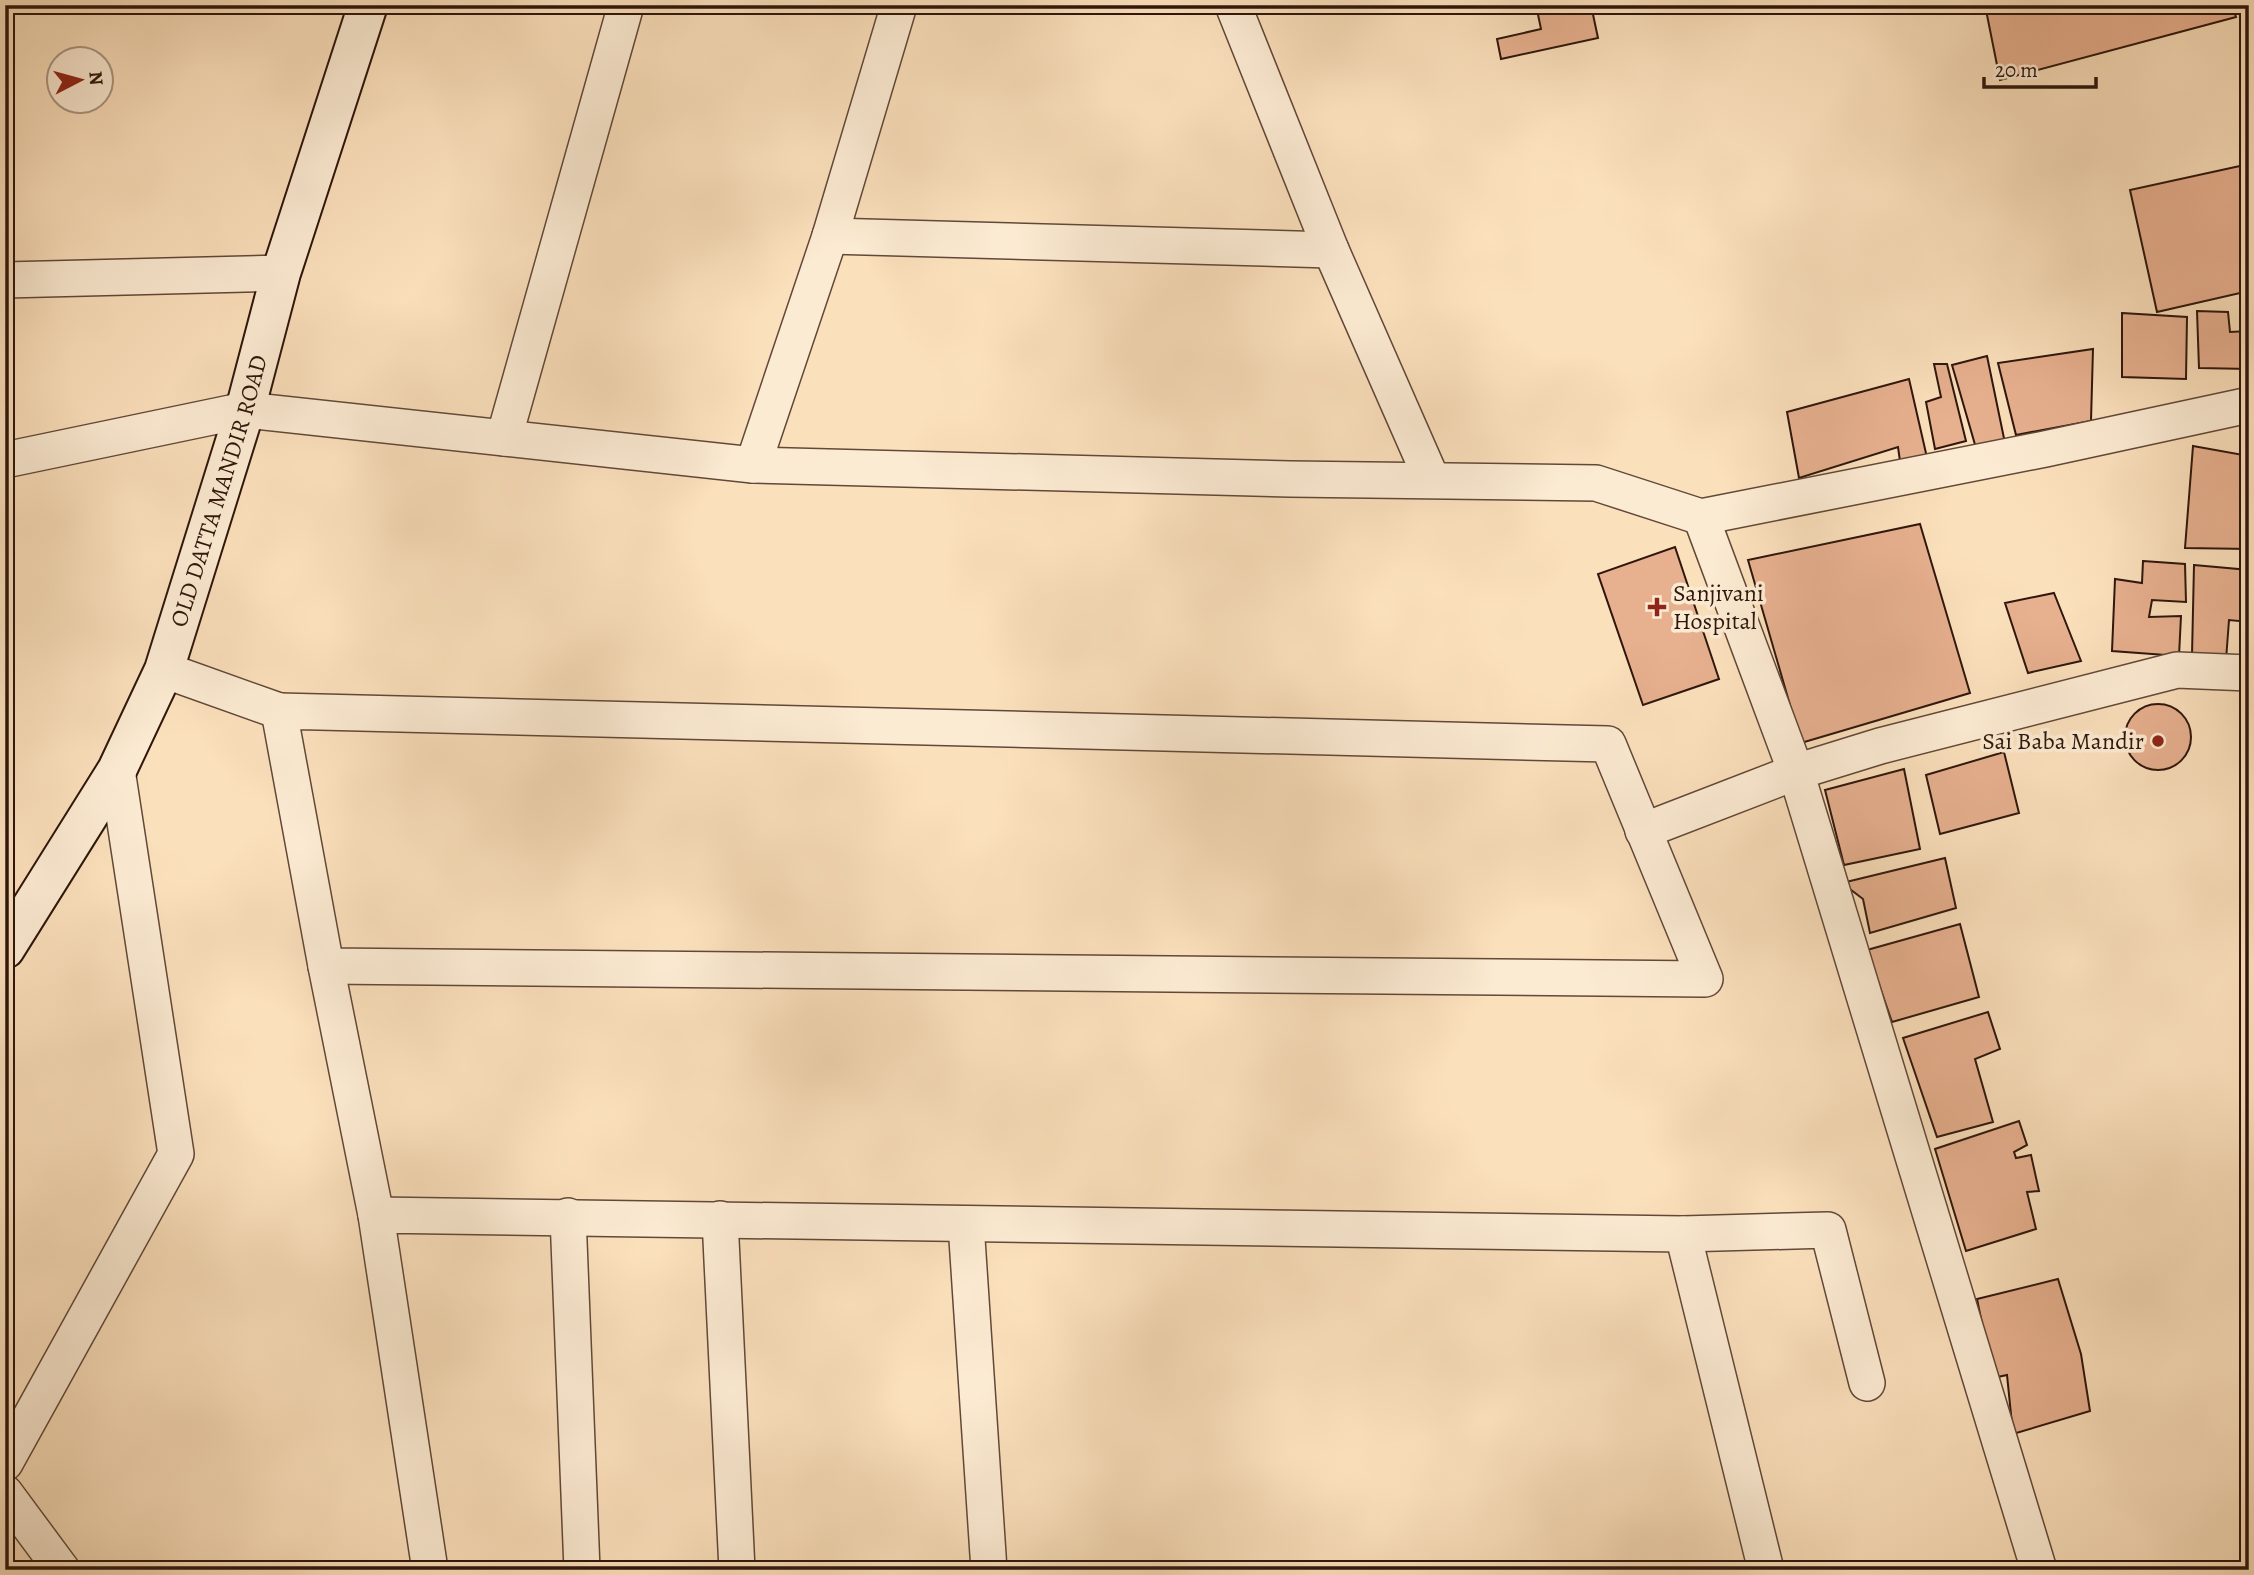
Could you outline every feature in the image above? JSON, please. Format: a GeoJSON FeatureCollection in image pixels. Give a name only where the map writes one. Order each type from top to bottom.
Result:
{"type":"FeatureCollection","features":[{"type":"Feature","properties":{"kind":"street","name":"OLD DATTA MANDIR ROAD"},"geometry":{"type":"LineString","coordinates":[[5,949],[117,770],[164,670],[245,410],[281,274],[368,5]]}},
{"type":"Feature","properties":{"kind":"street"},"geometry":{"type":"LineString","coordinates":[[504,438],[626,5]]}},
{"type":"Feature","properties":{"kind":"street"},"geometry":{"type":"LineString","coordinates":[[754,465],[830,236],[899,5]]}},
{"type":"Feature","properties":{"kind":"street"},"geometry":{"type":"LineString","coordinates":[[1233,5],[1331,250],[1432,480]]}},
{"type":"Feature","properties":{"kind":"street"},"geometry":{"type":"LineString","coordinates":[[830,236],[1331,250]]}},
{"type":"Feature","properties":{"kind":"street"},"geometry":{"type":"LineString","coordinates":[[5,280],[281,274]]}},
{"type":"Feature","properties":{"kind":"street"},"geometry":{"type":"LineString","coordinates":[[5,460],[245,410],[754,465],[1595,482],[1701,517],[2045,449],[2249,405]]}},
{"type":"Feature","properties":{"kind":"street"},"geometry":{"type":"LineString","coordinates":[[1701,517],[1797,772],[2039,1570]]}},
{"type":"Feature","properties":{"kind":"street"},"geometry":{"type":"LineString","coordinates":[[164,670],[279,711],[1608,744],[1705,979],[326,966]]}},
{"type":"Feature","properties":{"kind":"street"},"geometry":{"type":"LineString","coordinates":[[1643,831],[1797,772],[1880,746],[2177,670],[2249,673]]}},
{"type":"Feature","properties":{"kind":"street"},"geometry":{"type":"LineString","coordinates":[[279,711],[376,1215],[430,1570]]}},
{"type":"Feature","properties":{"kind":"street"},"geometry":{"type":"LineString","coordinates":[[5,1463],[176,1154],[117,770]]}},
{"type":"Feature","properties":{"kind":"street"},"geometry":{"type":"LineString","coordinates":[[376,1215],[1683,1234],[1828,1230],[1867,1383]]}},
{"type":"Feature","properties":{"kind":"street"},"geometry":{"type":"LineString","coordinates":[[568,1216],[582,1570]]}},
{"type":"Feature","properties":{"kind":"street"},"geometry":{"type":"LineString","coordinates":[[720,1219],[737,1570]]}},
{"type":"Feature","properties":{"kind":"street"},"geometry":{"type":"LineString","coordinates":[[966,1224],[989,1570]]}},
{"type":"Feature","properties":{"kind":"street"},"geometry":{"type":"LineString","coordinates":[[1683,1234],[1766,1570]]}},
{"type":"Feature","properties":{"kind":"street"},"geometry":{"type":"LineString","coordinates":[[5,1493],[62,1570]]}},
{"type":"Feature","properties":{"kind":"building"},"geometry":{"type":"Polygon","coordinates":[[[1536,5],[1591,5],[1598,38],[1501,59],[1497,39],[1541,29],[1536,5]]]}},
{"type":"Feature","properties":{"kind":"building"},"geometry":{"type":"Polygon","coordinates":[[[1985,5],[2232,5],[2236,17],[2000,80],[1985,5]]]}},
{"type":"Feature","properties":{"kind":"building"},"geometry":{"type":"Polygon","coordinates":[[[2249,164],[2249,291],[2157,312],[2130,190],[2249,164]]]}},
{"type":"Feature","properties":{"kind":"building"},"geometry":{"type":"Polygon","coordinates":[[[2197,311],[2228,312],[2230,332],[2249,331],[2249,369],[2199,368],[2197,311]]]}},
{"type":"Feature","properties":{"kind":"building"},"geometry":{"type":"Polygon","coordinates":[[[2122,313],[2187,317],[2186,379],[2122,377],[2122,313]]]}},
{"type":"Feature","properties":{"kind":"building"},"geometry":{"type":"Polygon","coordinates":[[[2093,349],[2091,421],[2016,435],[1998,363],[2093,349]]]}},
{"type":"Feature","properties":{"kind":"building"},"geometry":{"type":"Polygon","coordinates":[[[1987,356],[2006,448],[1978,455],[1952,365],[1987,356]]]}},
{"type":"Feature","properties":{"kind":"building"},"geometry":{"type":"Polygon","coordinates":[[[1934,364],[1947,364],[1966,441],[1935,449],[1926,402],[1941,397],[1934,364]]]}},
{"type":"Feature","properties":{"kind":"building"},"geometry":{"type":"Polygon","coordinates":[[[1909,379],[1928,462],[1901,468],[1898,447],[1799,478],[1787,412],[1909,379]]]}},
{"type":"Feature","properties":{"kind":"building"},"geometry":{"type":"Polygon","coordinates":[[[2193,446],[2249,456],[2249,549],[2185,548],[2193,446]]]}},
{"type":"Feature","properties":{"kind":"building"},"geometry":{"type":"Polygon","coordinates":[[[1920,524],[1970,693],[1801,743],[1748,560],[1920,524]]]}},
{"type":"Feature","properties":{"kind":"building"},"geometry":{"type":"Polygon","coordinates":[[[1675,547],[1719,679],[1643,705],[1598,574],[1675,547]]]}},
{"type":"Feature","properties":{"kind":"building"},"geometry":{"type":"Polygon","coordinates":[[[2143,561],[2185,564],[2186,602],[2152,600],[2149,617],[2181,616],[2179,656],[2112,651],[2115,579],[2142,583],[2143,561]]]}},
{"type":"Feature","properties":{"kind":"building"},"geometry":{"type":"Polygon","coordinates":[[[2194,565],[2249,570],[2249,622],[2229,620],[2226,660],[2192,655],[2194,565]]]}},
{"type":"Feature","properties":{"kind":"building"},"geometry":{"type":"Polygon","coordinates":[[[2054,593],[2081,661],[2028,673],[2005,603],[2054,593]]]}},
{"type":"Feature","properties":{"kind":"building","name":"Sai Baba Mandir"},"geometry":{"type":"Polygon","coordinates":[[[2158,704],[2181,714],[2191,737],[2181,760],[2158,770],[2135,760],[2125,737],[2135,714],[2158,704]]]}},
{"type":"Feature","properties":{"kind":"building"},"geometry":{"type":"Polygon","coordinates":[[[2004,752],[2019,813],[1940,834],[1926,775],[2004,752]]]}},
{"type":"Feature","properties":{"kind":"building"},"geometry":{"type":"Polygon","coordinates":[[[1904,769],[1920,849],[1844,865],[1825,790],[1904,769]]]}},
{"type":"Feature","properties":{"kind":"building"},"geometry":{"type":"Polygon","coordinates":[[[1945,858],[1956,908],[1870,933],[1863,899],[1842,883],[1945,858]]]}},
{"type":"Feature","properties":{"kind":"building"},"geometry":{"type":"Polygon","coordinates":[[[1960,924],[1979,997],[1892,1022],[1867,950],[1960,924]]]}},
{"type":"Feature","properties":{"kind":"building"},"geometry":{"type":"Polygon","coordinates":[[[1988,1012],[2000,1049],[1975,1059],[1993,1122],[1937,1137],[1903,1038],[1988,1012]]]}},
{"type":"Feature","properties":{"kind":"building"},"geometry":{"type":"Polygon","coordinates":[[[2019,1121],[2027,1145],[2014,1152],[2016,1158],[2031,1155],[2039,1191],[2027,1192],[2036,1229],[1966,1251],[1935,1149],[2019,1121]]]}},
{"type":"Feature","properties":{"kind":"building"},"geometry":{"type":"Polygon","coordinates":[[[2058,1279],[2081,1354],[2090,1411],[2013,1434],[2007,1375],[1993,1378],[1977,1299],[2058,1279]]]}},
{"type":"Feature","properties":{"kind":"place","name":"Sanjivani Hospital"},"geometry":{"type":"Point","coordinates":[1657,607]}},
{"type":"Feature","properties":{"kind":"place","name":"Sai Baba Mandir"},"geometry":{"type":"Point","coordinates":[2158,741]}}]}
